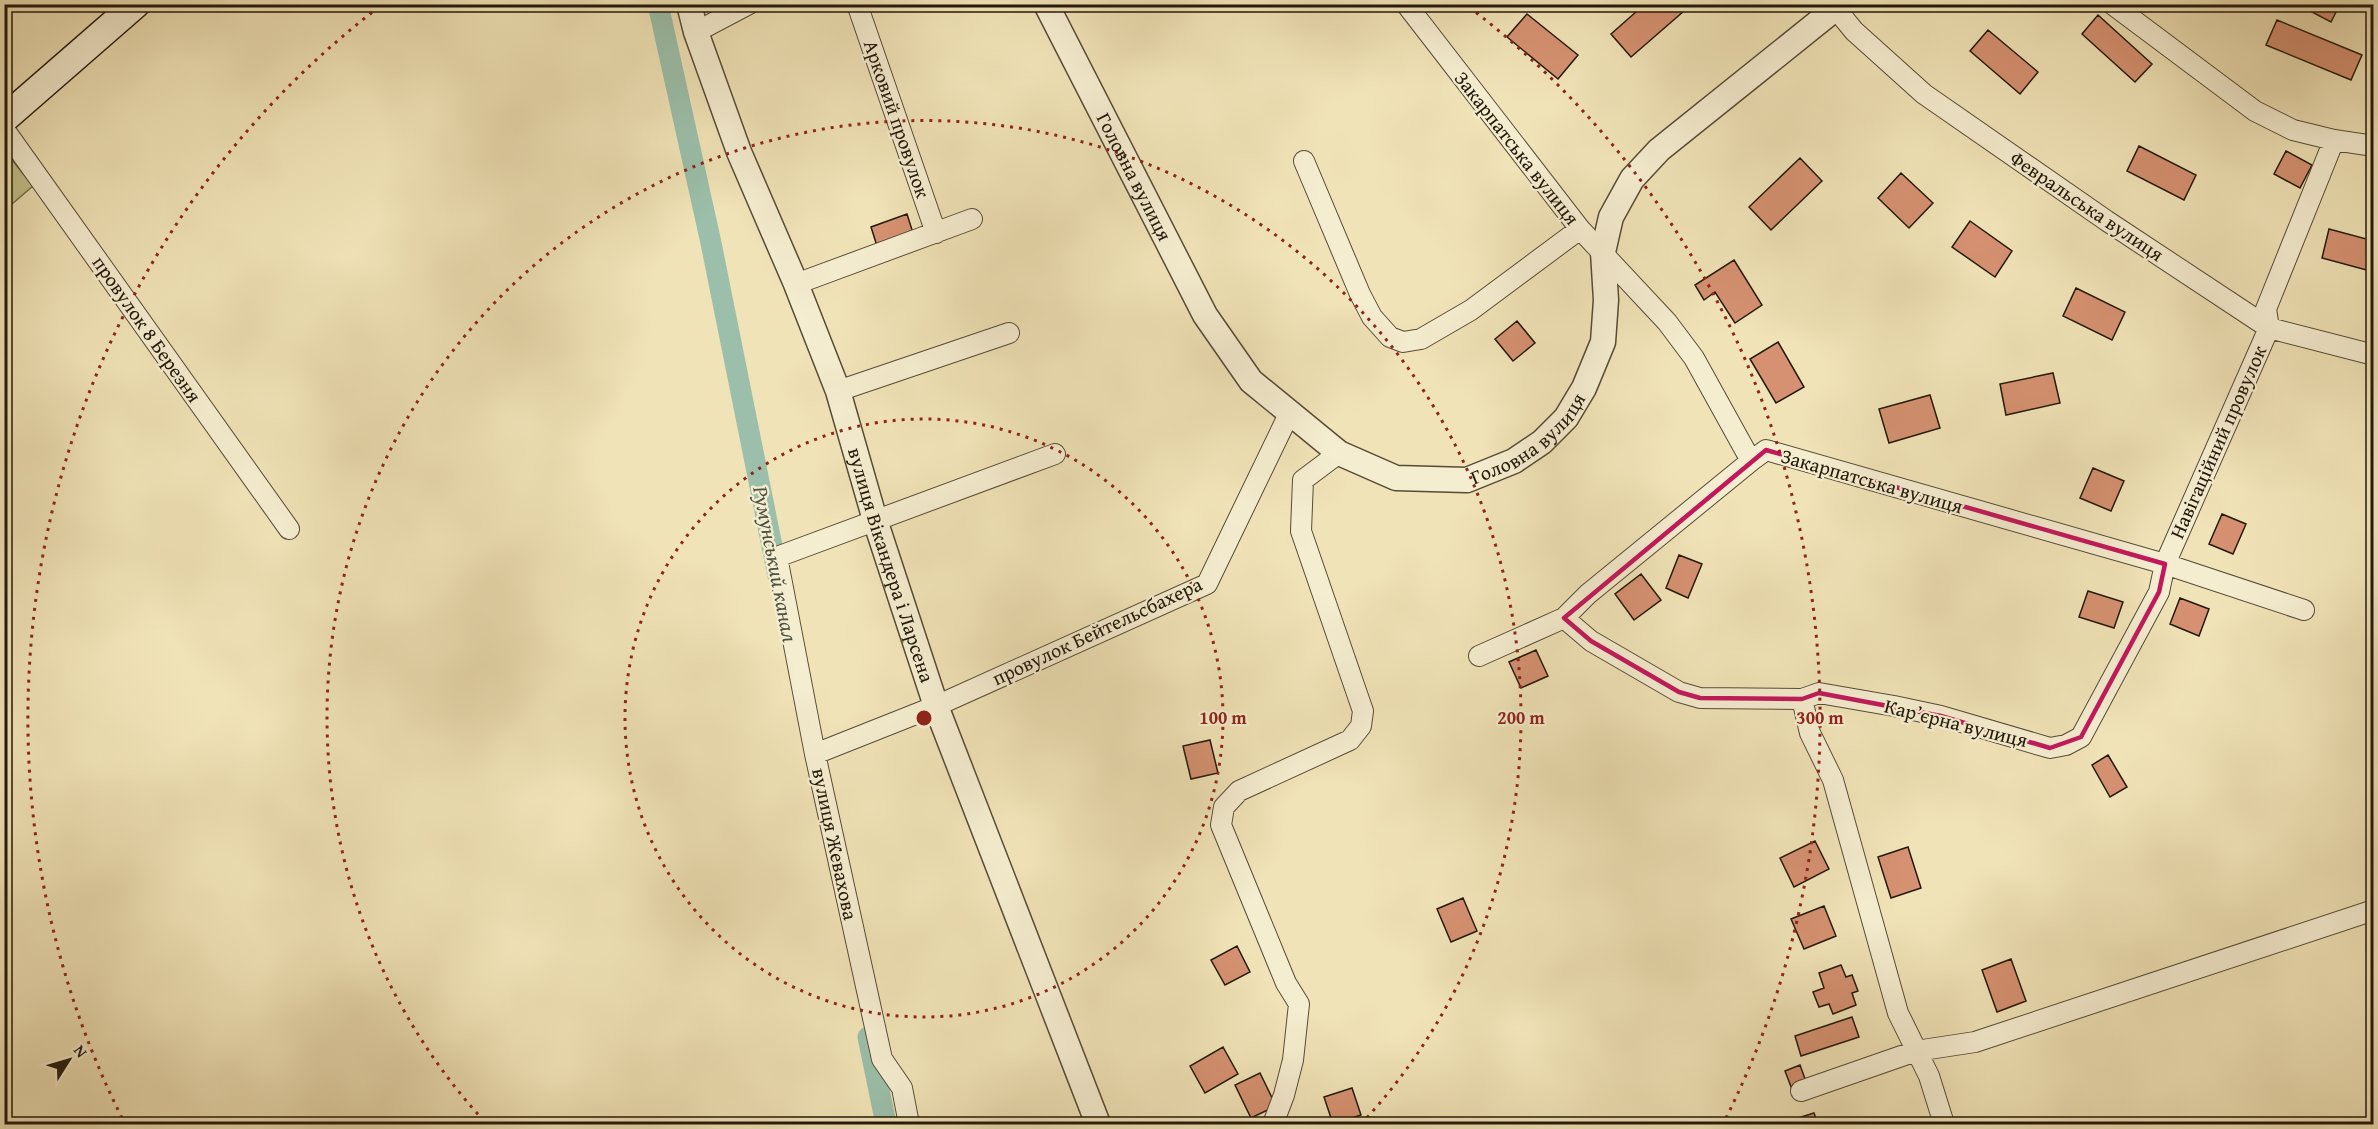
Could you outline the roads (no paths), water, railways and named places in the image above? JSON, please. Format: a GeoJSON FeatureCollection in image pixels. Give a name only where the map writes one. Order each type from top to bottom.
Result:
{"type":"FeatureCollection","features":[{"type":"Feature","properties":{"kind":"main road"},"geometry":{"type":"LineString","coordinates":[[4,119],[136,4]]}},
{"type":"Feature","properties":{"kind":"street","name":"вулиця Вікандера і Ларсена"},"geometry":{"type":"LineString","coordinates":[[689,4],[696,32],[739,152],[796,284],[838,391],[875,520],[936,706],[1098,1125]]}},
{"type":"Feature","properties":{"kind":"street"},"geometry":{"type":"LineString","coordinates":[[696,32],[749,4]]}},
{"type":"Feature","properties":{"kind":"street","name":"Арковий провулок"},"geometry":{"type":"LineString","coordinates":[[857,4],[936,233]]}},
{"type":"Feature","properties":{"kind":"street","name":"Головна вулиця"},"geometry":{"type":"LineString","coordinates":[[1046,4],[1205,315],[1251,381],[1340,453],[1396,478],[1467,480],[1514,461],[1542,441],[1566,418],[1584,388],[1603,342],[1606,300],[1603,252],[1611,217],[1632,179],[1659,150],[1836,6]]}},
{"type":"Feature","properties":{"kind":"street","name":"Закарпатська вулиця"},"geometry":{"type":"LineString","coordinates":[[1406,4],[1580,229],[1667,322],[1694,358],[1751,461],[1766,450],[2165,564],[2304,610]]}},
{"type":"Feature","properties":{"kind":"street"},"geometry":{"type":"LineString","coordinates":[[2112,4],[2255,111],[2293,130],[2373,146]]}},
{"type":"Feature","properties":{"kind":"street","name":"Февральська вулиця"},"geometry":{"type":"LineString","coordinates":[[1836,6],[1854,31],[1924,94],[2107,221],[2269,328],[2373,355]]}},
{"type":"Feature","properties":{"kind":"street","name":"провулок 8 Березня"},"geometry":{"type":"LineString","coordinates":[[4,129],[289,529]]}},
{"type":"Feature","properties":{"kind":"street","name":"Навігаційний провулок"},"geometry":{"type":"LineString","coordinates":[[2081,737],[2159,591],[2165,564],[2269,328],[2266,309],[2334,140]]}},
{"type":"Feature","properties":{"kind":"street"},"geometry":{"type":"LineString","coordinates":[[1304,161],[1360,294],[1372,317],[1390,337],[1403,342],[1421,339],[1471,310],[1580,229]]}},
{"type":"Feature","properties":{"kind":"street"},"geometry":{"type":"LineString","coordinates":[[796,284],[972,219]]}},
{"type":"Feature","properties":{"kind":"street"},"geometry":{"type":"LineString","coordinates":[[838,391],[1009,333]]}},
{"type":"Feature","properties":{"kind":"street","name":"провулок Бейтельсбахера"},"geometry":{"type":"LineString","coordinates":[[816,754],[936,706],[1207,584],[1289,414]]}},
{"type":"Feature","properties":{"kind":"street"},"geometry":{"type":"LineString","coordinates":[[1273,1125],[1293,1060],[1299,1004],[1286,983],[1221,825],[1224,807],[1239,791],[1350,740],[1361,726],[1363,711],[1301,531],[1303,480],[1340,453]]}},
{"type":"Feature","properties":{"kind":"street"},"geometry":{"type":"LineString","coordinates":[[875,520],[1055,454]]}},
{"type":"Feature","properties":{"kind":"street"},"geometry":{"type":"LineString","coordinates":[[1479,656],[1564,618],[1588,594],[1751,461]]}},
{"type":"Feature","properties":{"kind":"street","name":"вулиця Жевахова"},"geometry":{"type":"LineString","coordinates":[[875,520],[777,557],[816,754],[882,1059],[902,1088],[909,1125]]}},
{"type":"Feature","properties":{"kind":"street","name":"Карʼєрна вулиця"},"geometry":{"type":"LineString","coordinates":[[1564,618],[1591,642],[1679,692],[1700,698],[1802,699],[1819,693],[1941,716],[2050,748],[2066,745],[2081,737]]}},
{"type":"Feature","properties":{"kind":"street"},"geometry":{"type":"LineString","coordinates":[[1802,699],[1810,733],[1833,780],[1898,1013],[1929,1076],[1944,1125]]}},
{"type":"Feature","properties":{"kind":"street"},"geometry":{"type":"LineString","coordinates":[[1801,1091],[1916,1051],[1975,1042],[2373,910]]}},
{"type":"Feature","properties":{"kind":"waterway","name":"Румунський канал"},"geometry":{"type":"LineString","coordinates":[[658,4],[711,243],[778,576]]}},
{"type":"Feature","properties":{"kind":"waterway","name":"Румунський канал"},"geometry":{"type":"LineString","coordinates":[[868,1037],[886,1124]]}}]}
